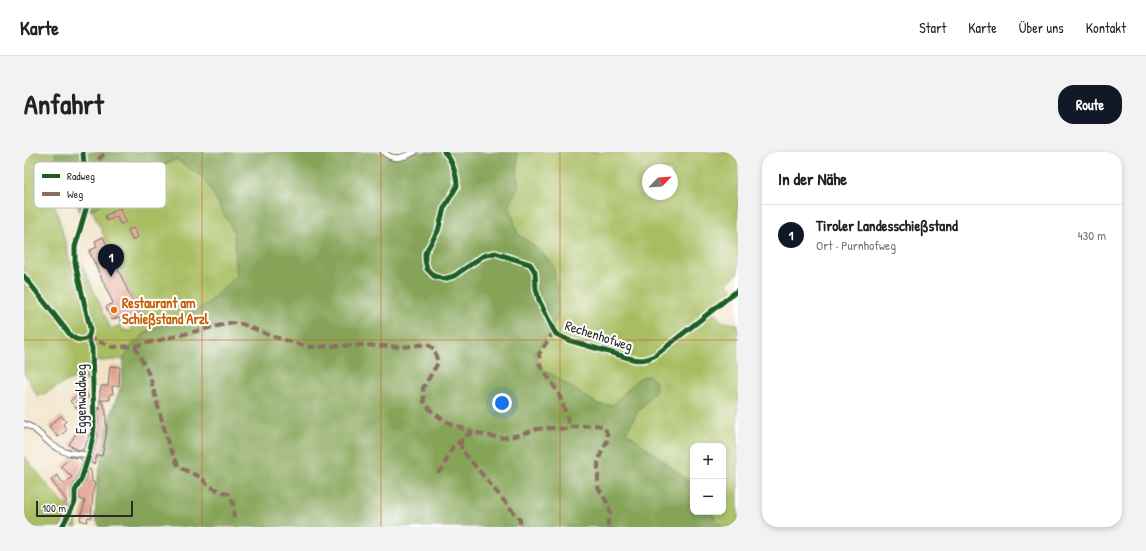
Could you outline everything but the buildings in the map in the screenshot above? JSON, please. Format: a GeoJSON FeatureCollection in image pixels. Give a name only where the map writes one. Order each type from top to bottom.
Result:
{"type":"FeatureCollection","features":[{"type":"Feature","properties":{"kind":"street","name":"Eggenwaldweg"},"geometry":{"type":"LineString","coordinates":[[83,152],[84,162]]}},
{"type":"Feature","properties":{"kind":"street"},"geometry":{"type":"LineString","coordinates":[[383,152],[394,158],[416,152]]}},
{"type":"Feature","properties":{"kind":"street","name":"Rechenhofweg"},"geometry":{"type":"LineString","coordinates":[[444,152],[451,162],[457,186],[444,208],[438,231],[425,253],[425,260],[428,269],[434,276],[444,279],[454,276],[483,256],[491,253],[530,264],[535,272],[537,294],[542,306],[554,331],[564,338],[632,359],[649,359],[738,290]]}},
{"type":"Feature","properties":{"kind":"street","name":"Eggenwaldweg"},"geometry":{"type":"LineString","coordinates":[[62,527],[75,502],[75,491],[81,480],[89,455],[94,425],[92,348],[88,337],[90,334],[90,328],[75,263],[75,247],[86,208]]}},
{"type":"Feature","properties":{"kind":"street"},"geometry":{"type":"LineString","coordinates":[[24,276],[71,336],[77,340],[83,340],[88,337]]}},
{"type":"Feature","properties":{"kind":"street"},"geometry":{"type":"LineString","coordinates":[[24,424],[33,428],[52,445],[65,452],[89,455]]}},
{"type":"Feature","properties":{"kind":"green space"},"geometry":{"type":"Polygon","coordinates":[[[24,152],[55,152],[56,160],[52,162],[34,162],[34,208],[56,208],[70,262],[81,262],[111,329],[120,325],[122,329],[131,331],[131,326],[143,320],[92,210],[95,208],[166,208],[166,164],[176,159],[204,177],[234,232],[237,276],[205,306],[148,331],[132,345],[124,359],[90,362],[91,381],[71,379],[38,397],[24,373],[24,192],[26,188],[24,184],[24,152]]]}},
{"type":"Feature","properties":{"kind":"green space"},"geometry":{"type":"Polygon","coordinates":[[[55,152],[517,152],[518,187],[509,204],[517,233],[541,252],[553,265],[558,290],[558,316],[535,354],[538,366],[599,405],[613,405],[638,379],[649,375],[656,383],[655,391],[638,411],[626,432],[690,483],[690,515],[713,515],[721,527],[100,527],[95,518],[97,481],[112,410],[121,386],[124,359],[132,345],[148,331],[205,306],[237,276],[234,232],[204,178],[176,159],[166,164],[166,162],[61,162],[56,160],[55,152]]]}},
{"type":"Feature","properties":{"kind":"green space"},"geometry":{"type":"Polygon","coordinates":[[[517,152],[738,152],[738,273],[727,283],[734,291],[711,309],[722,322],[738,324],[738,527],[721,527],[713,515],[726,515],[726,443],[690,443],[690,483],[626,432],[638,411],[655,391],[638,379],[613,405],[598,405],[538,366],[535,354],[558,316],[541,252],[517,233],[509,204],[518,187],[517,152]]]}},
{"type":"Feature","properties":{"kind":"green space"},"geometry":{"type":"Polygon","coordinates":[[[79,208],[95,208],[92,210],[84,210],[81,215],[79,208]]]}},
{"type":"Feature","properties":{"kind":"green space"},"geometry":{"type":"Polygon","coordinates":[[[24,456],[59,499],[69,508],[61,527],[34,527],[24,517],[24,456]]]}},
{"type":"Feature","properties":{"kind":"green space"},"geometry":{"type":"Polygon","coordinates":[[[74,510],[77,527],[65,527],[74,510]]]}},
{"type":"Feature","properties":{"kind":"marked path"},"geometry":{"type":"LineString","coordinates":[[97,162],[106,152]]}},
{"type":"Feature","properties":{"kind":"marked path"},"geometry":{"type":"LineString","coordinates":[[88,337],[112,347],[135,346],[230,323],[242,324],[274,337],[310,347],[361,345],[403,347],[427,344],[434,349],[438,363],[423,388],[424,402],[433,413],[451,424],[473,432]]}},
{"type":"Feature","properties":{"kind":"marked path"},"geometry":{"type":"LineString","coordinates":[[554,331],[539,354],[540,365],[558,392],[570,427],[597,425],[605,428],[607,433],[608,439],[598,463],[598,487],[609,506],[610,514],[607,527]]}},
{"type":"Feature","properties":{"kind":"marked path"},"geometry":{"type":"LineString","coordinates":[[135,346],[150,377],[169,446],[179,467],[202,478],[208,486],[228,494],[233,503],[234,522]]}},
{"type":"Feature","properties":{"kind":"marked path"},"geometry":{"type":"LineString","coordinates":[[437,472],[442,470],[453,446],[473,432],[500,438],[520,435],[537,429],[565,429],[570,427]]}},
{"type":"Feature","properties":{"kind":"marked path"},"geometry":{"type":"LineString","coordinates":[[461,441],[461,449],[520,520],[520,525],[518,527]]}},
{"type":"Feature","properties":{"kind":"cycle path"},"geometry":{"type":"LineString","coordinates":[[83,152],[84,162]]}},
{"type":"Feature","properties":{"kind":"cycle path"},"geometry":{"type":"LineString","coordinates":[[444,152],[454,168],[457,186],[444,208],[438,231],[425,253],[427,269],[434,276],[444,279],[454,276],[483,256],[495,253],[530,264],[535,272],[536,289],[539,300],[553,329],[556,334],[568,340],[632,359],[647,359],[656,355],[738,290]]}},
{"type":"Feature","properties":{"kind":"cycle path"},"geometry":{"type":"LineString","coordinates":[[24,276],[71,336],[78,340],[84,340],[89,336],[90,328],[75,263],[75,247],[86,208]]}},
{"type":"Feature","properties":{"kind":"cycle path"},"geometry":{"type":"LineString","coordinates":[[62,527],[75,502],[75,491],[81,480],[93,437],[92,348],[88,337]]}},
{"type":"Feature","properties":{"kind":"place","name":"Tiroler Landesschießstand"},"geometry":{"type":"Point","coordinates":[111,277]}},
{"type":"Feature","properties":{"kind":"place","name":"Restaurant am Schießstand Arzl"},"geometry":{"type":"Point","coordinates":[114,310]}}]}
